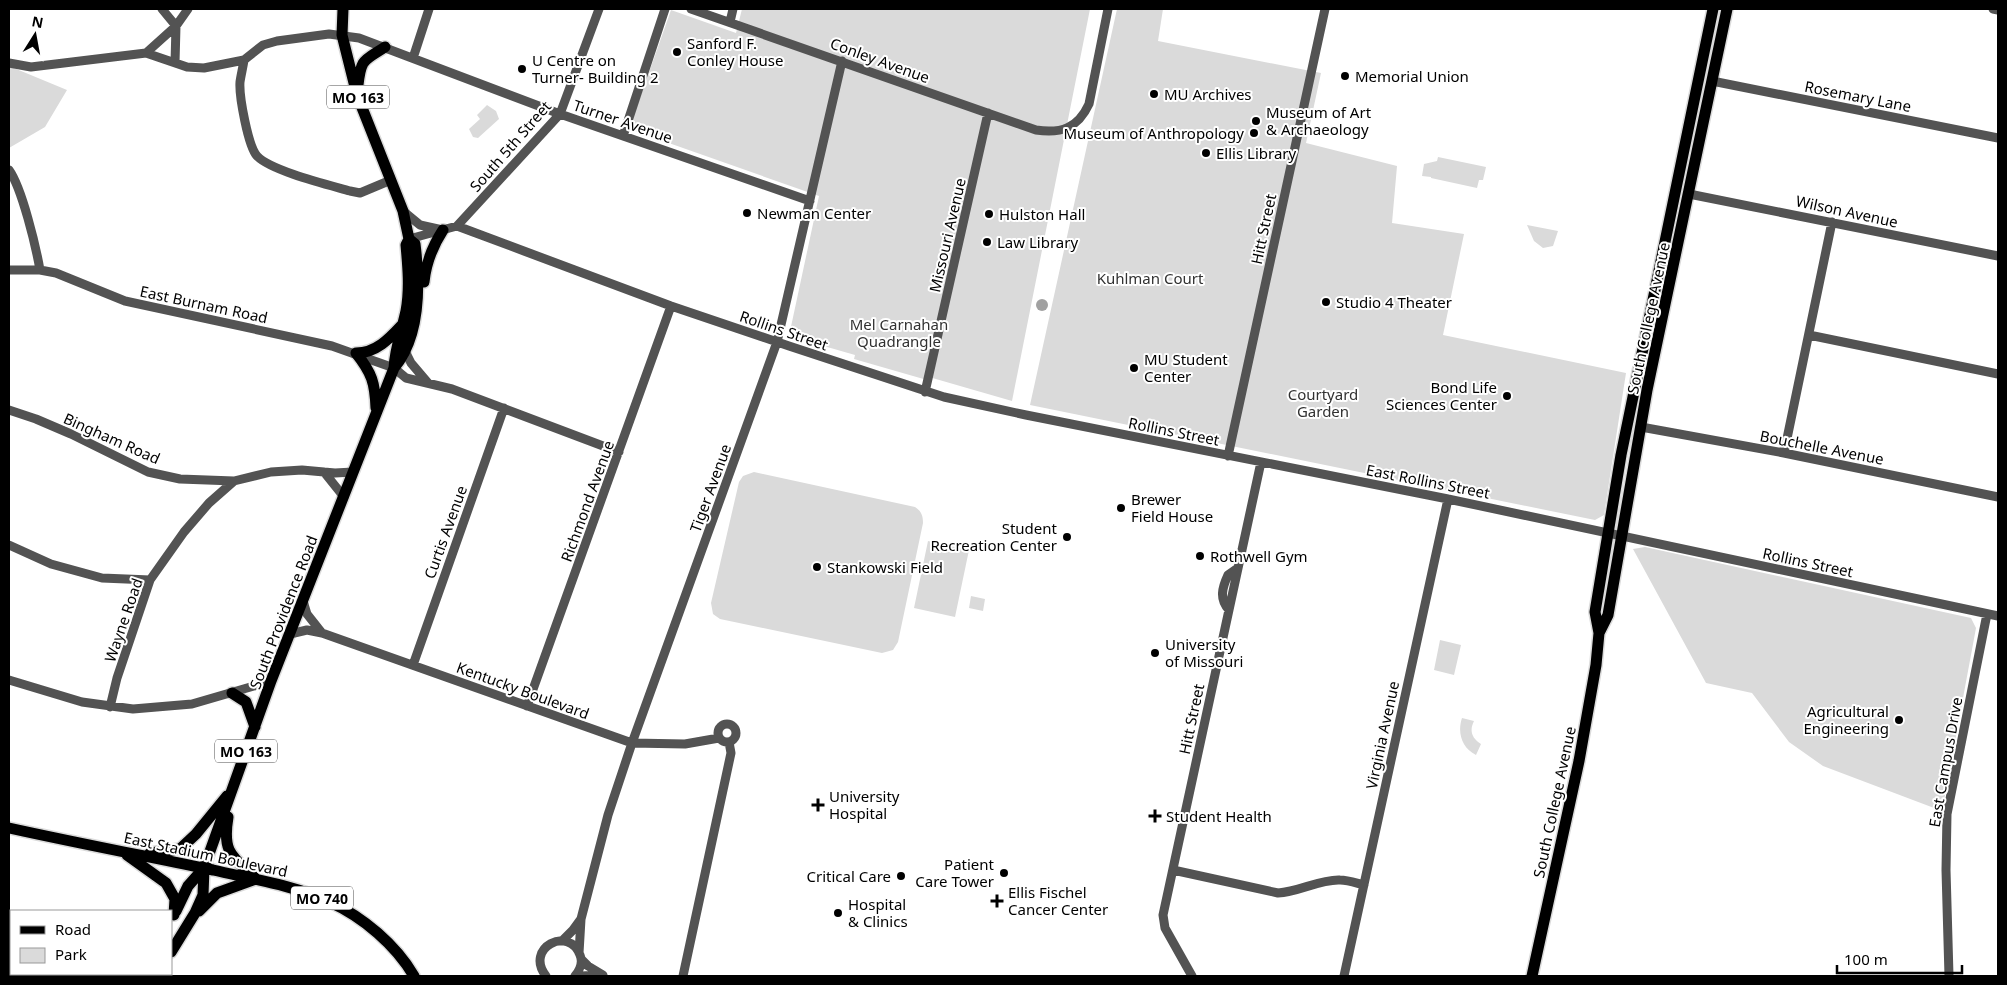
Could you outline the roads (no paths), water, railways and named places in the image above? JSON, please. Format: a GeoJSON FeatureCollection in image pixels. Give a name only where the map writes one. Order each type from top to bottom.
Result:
{"type":"FeatureCollection","features":[{"type":"Feature","properties":{"kind":"main road","name":"South Providence Road"},"geometry":{"type":"LineString","coordinates":[[343,9],[342,34],[357,94],[403,211],[409,239],[406,245],[409,284],[405,351],[404,357],[394,368]]}},
{"type":"Feature","properties":{"kind":"main road","name":"South College Avenue"},"geometry":{"type":"LineString","coordinates":[[1532,976],[1579,761],[1596,665],[1599,633],[1595,612],[1622,455],[1713,9]]}},
{"type":"Feature","properties":{"kind":"main road","name":"South College Avenue"},"geometry":{"type":"LineString","coordinates":[[1599,633],[1608,615],[1641,427],[1727,9]]}},
{"type":"Feature","properties":{"kind":"main road"},"geometry":{"type":"LineString","coordinates":[[357,94],[359,72],[366,58],[385,47]]}},
{"type":"Feature","properties":{"kind":"main road"},"geometry":{"type":"LineString","coordinates":[[356,353],[368,352],[378,347],[422,311],[426,264],[435,242],[444,230]]}},
{"type":"Feature","properties":{"kind":"main road","name":"South Providence Road"},"geometry":{"type":"LineString","coordinates":[[172,950],[190,922],[203,895],[204,868],[271,681],[394,368],[394,354],[408,323]]}},
{"type":"Feature","properties":{"kind":"main road"},"geometry":{"type":"LineString","coordinates":[[356,353],[372,376],[377,412]]}},
{"type":"Feature","properties":{"kind":"main road"},"geometry":{"type":"LineString","coordinates":[[232,692],[246,702],[255,727]]}},
{"type":"Feature","properties":{"kind":"main road"},"geometry":{"type":"LineString","coordinates":[[122,852],[156,854],[180,849],[196,834],[232,791]]}},
{"type":"Feature","properties":{"kind":"main road"},"geometry":{"type":"LineString","coordinates":[[190,922],[217,893],[256,879],[231,855],[227,846],[225,835],[232,791]]}},
{"type":"Feature","properties":{"kind":"main road","name":"East Stadium Boulevard"},"geometry":{"type":"LineString","coordinates":[[9,828],[256,879],[316,896],[346,910],[380,936],[414,976]]}},
{"type":"Feature","properties":{"kind":"main road"},"geometry":{"type":"LineString","coordinates":[[122,852],[145,866],[166,883],[175,899],[173,918]]}},
{"type":"Feature","properties":{"kind":"main road","name":"South Providence Road"},"geometry":{"type":"LineString","coordinates":[[173,918],[188,886],[204,868]]}},
{"type":"Feature","properties":{"kind":"street"},"geometry":{"type":"LineString","coordinates":[[162,9],[176,26],[175,63]]}},
{"type":"Feature","properties":{"kind":"street"},"geometry":{"type":"LineString","coordinates":[[146,53],[176,26],[188,9]]}},
{"type":"Feature","properties":{"kind":"street"},"geometry":{"type":"LineString","coordinates":[[413,58],[429,9]]}},
{"type":"Feature","properties":{"kind":"street","name":"South 5th Street"},"geometry":{"type":"LineString","coordinates":[[457,226],[560,114],[599,9]]}},
{"type":"Feature","properties":{"kind":"street"},"geometry":{"type":"LineString","coordinates":[[623,136],[666,9]]}},
{"type":"Feature","properties":{"kind":"street","name":"Conley Avenue"},"geometry":{"type":"LineString","coordinates":[[691,9],[1036,130],[1060,131],[1073,126],[1084,115],[1089,104],[1108,9]]}},
{"type":"Feature","properties":{"kind":"street"},"geometry":{"type":"LineString","coordinates":[[730,22],[733,9]]}},
{"type":"Feature","properties":{"kind":"street","name":"Hitt Street"},"geometry":{"type":"LineString","coordinates":[[1228,456],[1325,9]]}},
{"type":"Feature","properties":{"kind":"street"},"geometry":{"type":"LineString","coordinates":[[1994,9],[1998,10]]}},
{"type":"Feature","properties":{"kind":"street","name":"Turner Avenue"},"geometry":{"type":"LineString","coordinates":[[244,60],[263,45],[276,41],[330,34],[342,34],[359,38],[560,114],[810,200]]}},
{"type":"Feature","properties":{"kind":"street"},"geometry":{"type":"LineString","coordinates":[[9,63],[31,67],[146,53],[187,67],[204,68],[244,60],[240,91],[250,143],[258,157],[269,164],[291,172],[360,193],[391,180]]}},
{"type":"Feature","properties":{"kind":"street","name":"Tiger Avenue"},"geometry":{"type":"LineString","coordinates":[[575,976],[579,972],[582,918],[608,815],[632,743],[777,342],[842,61]]}},
{"type":"Feature","properties":{"kind":"street","name":"Rosemary Lane"},"geometry":{"type":"LineString","coordinates":[[1712,81],[1998,138]]}},
{"type":"Feature","properties":{"kind":"street","name":"Missouri Avenue"},"geometry":{"type":"LineString","coordinates":[[925,392],[988,113]]}},
{"type":"Feature","properties":{"kind":"street"},"geometry":{"type":"LineString","coordinates":[[9,170],[18,187],[40,270]]}},
{"type":"Feature","properties":{"kind":"street","name":"Wilson Avenue"},"geometry":{"type":"LineString","coordinates":[[1689,194],[1998,256]]}},
{"type":"Feature","properties":{"kind":"street"},"geometry":{"type":"LineString","coordinates":[[403,211],[420,225],[431,229],[444,230]]}},
{"type":"Feature","properties":{"kind":"street"},"geometry":{"type":"LineString","coordinates":[[1784,453],[1832,222]]}},
{"type":"Feature","properties":{"kind":"street"},"geometry":{"type":"LineString","coordinates":[[409,239],[457,226]]}},
{"type":"Feature","properties":{"kind":"street","name":"Rollins Street"},"geometry":{"type":"LineString","coordinates":[[457,226],[671,306],[925,392],[1026,415],[1228,456]]}},
{"type":"Feature","properties":{"kind":"street","name":"East Burnam Road"},"geometry":{"type":"LineString","coordinates":[[9,270],[40,270],[56,273],[125,301],[332,346],[356,353],[394,368],[406,378],[452,390],[504,408],[619,452]]}},
{"type":"Feature","properties":{"kind":"street","name":"Richmond Avenue"},"geometry":{"type":"LineString","coordinates":[[527,706],[671,306]]}},
{"type":"Feature","properties":{"kind":"street"},"geometry":{"type":"LineString","coordinates":[[1809,335],[1998,374]]}},
{"type":"Feature","properties":{"kind":"street"},"geometry":{"type":"LineString","coordinates":[[405,351],[411,363],[428,383]]}},
{"type":"Feature","properties":{"kind":"street","name":"Curtis Avenue"},"geometry":{"type":"LineString","coordinates":[[413,665],[504,408]]}},
{"type":"Feature","properties":{"kind":"street","name":"Bingham Road"},"geometry":{"type":"LineString","coordinates":[[9,410],[72,434],[148,472],[180,479],[234,481],[271,472],[302,470],[353,472]]}},
{"type":"Feature","properties":{"kind":"street","name":"Bouchelle Avenue"},"geometry":{"type":"LineString","coordinates":[[1641,427],[1784,453],[1998,497]]}},
{"type":"Feature","properties":{"kind":"street","name":"East Rollins Street"},"geometry":{"type":"LineString","coordinates":[[1228,456],[1448,499],[1623,536]]}},
{"type":"Feature","properties":{"kind":"street","name":"Hitt Street"},"geometry":{"type":"LineString","coordinates":[[1192,976],[1163,922],[1261,462]]}},
{"type":"Feature","properties":{"kind":"street"},"geometry":{"type":"LineString","coordinates":[[324,472],[344,497]]}},
{"type":"Feature","properties":{"kind":"street","name":"Wayne Road"},"geometry":{"type":"LineString","coordinates":[[110,707],[128,643],[150,580],[184,532],[209,503],[234,481]]}},
{"type":"Feature","properties":{"kind":"street","name":"Virginia Avenue"},"geometry":{"type":"LineString","coordinates":[[1344,976],[1448,499]]}},
{"type":"Feature","properties":{"kind":"street","name":"Rollins Street"},"geometry":{"type":"LineString","coordinates":[[1623,536],[1988,614]]}},
{"type":"Feature","properties":{"kind":"street"},"geometry":{"type":"LineString","coordinates":[[9,545],[51,564],[102,578],[150,580]]}},
{"type":"Feature","properties":{"kind":"street"},"geometry":{"type":"LineString","coordinates":[[303,601],[312,623],[322,634]]}},
{"type":"Feature","properties":{"kind":"street"},"geometry":{"type":"LineString","coordinates":[[1988,614],[1998,616]]}},
{"type":"Feature","properties":{"kind":"street","name":"East Campus Drive"},"geometry":{"type":"LineString","coordinates":[[1949,976],[1946,870],[1947,814],[1988,614]]}},
{"type":"Feature","properties":{"kind":"street","name":"Kentucky Boulevard"},"geometry":{"type":"LineString","coordinates":[[290,634],[308,630],[322,634],[632,743],[685,744],[719,738]]}},
{"type":"Feature","properties":{"kind":"street"},"geometry":{"type":"LineString","coordinates":[[9,680],[82,702],[133,709],[192,704],[271,681]]}},
{"type":"Feature","properties":{"kind":"street"},"geometry":{"type":"LineString","coordinates":[[725,724],[731,725],[735,729],[736,735],[729,742],[724,742],[719,738],[718,732],[720,727],[725,724]]}},
{"type":"Feature","properties":{"kind":"street"},"geometry":{"type":"LineString","coordinates":[[683,976],[731,753],[729,742]]}},
{"type":"Feature","properties":{"kind":"street"},"geometry":{"type":"LineString","coordinates":[[1173,870],[1278,893],[1293,892],[1329,881],[1340,880],[1364,885]]}},
{"type":"Feature","properties":{"kind":"street","name":"Tiger Avenue"},"geometry":{"type":"LineString","coordinates":[[546,976],[541,970],[540,956],[548,944],[562,941],[582,918]]}},
{"type":"Feature","properties":{"kind":"street"},"geometry":{"type":"LineString","coordinates":[[562,941],[569,943],[588,966],[605,976]]}},
{"type":"Feature","properties":{"kind":"street"},"geometry":{"type":"LineString","coordinates":[[581,976],[605,976]]}},
{"type":"Feature","properties":{"kind":"place","name":"Sanford F. Conley House"},"geometry":{"type":"Point","coordinates":[677,52]}},
{"type":"Feature","properties":{"kind":"place","name":"U Centre on Turner- Building 2"},"geometry":{"type":"Point","coordinates":[522,69]}},
{"type":"Feature","properties":{"kind":"place","name":"Memorial Union"},"geometry":{"type":"Point","coordinates":[1345,76]}},
{"type":"Feature","properties":{"kind":"place","name":"MU Archives"},"geometry":{"type":"Point","coordinates":[1154,94]}},
{"type":"Feature","properties":{"kind":"place","name":"Museum of Art & Archaeology"},"geometry":{"type":"Point","coordinates":[1256,121]}},
{"type":"Feature","properties":{"kind":"place","name":"Museum of Anthropology"},"geometry":{"type":"Point","coordinates":[1254,133]}},
{"type":"Feature","properties":{"kind":"place","name":"Ellis Library"},"geometry":{"type":"Point","coordinates":[1206,153]}},
{"type":"Feature","properties":{"kind":"place","name":"Newman Center"},"geometry":{"type":"Point","coordinates":[747,213]}},
{"type":"Feature","properties":{"kind":"place","name":"Hulston Hall"},"geometry":{"type":"Point","coordinates":[989,214]}},
{"type":"Feature","properties":{"kind":"place","name":"Law Library"},"geometry":{"type":"Point","coordinates":[987,242]}},
{"type":"Feature","properties":{"kind":"place","name":"Studio 4 Theater"},"geometry":{"type":"Point","coordinates":[1326,302]}},
{"type":"Feature","properties":{"kind":"place","name":"MU Student Center"},"geometry":{"type":"Point","coordinates":[1134,368]}},
{"type":"Feature","properties":{"kind":"place","name":"Bond Life Sciences Center"},"geometry":{"type":"Point","coordinates":[1507,396]}},
{"type":"Feature","properties":{"kind":"place","name":"Brewer Field House"},"geometry":{"type":"Point","coordinates":[1121,508]}},
{"type":"Feature","properties":{"kind":"place","name":"Student Recreation Center"},"geometry":{"type":"Point","coordinates":[1067,537]}},
{"type":"Feature","properties":{"kind":"place","name":"Rothwell Gym"},"geometry":{"type":"Point","coordinates":[1200,556]}},
{"type":"Feature","properties":{"kind":"place","name":"Stankowski Field"},"geometry":{"type":"Point","coordinates":[817,567]}},
{"type":"Feature","properties":{"kind":"place","name":"University of Missouri"},"geometry":{"type":"Point","coordinates":[1155,653]}},
{"type":"Feature","properties":{"kind":"place","name":"Agricultural Engineering"},"geometry":{"type":"Point","coordinates":[1899,720]}},
{"type":"Feature","properties":{"kind":"place","name":"University Hospital"},"geometry":{"type":"Point","coordinates":[818,805]}},
{"type":"Feature","properties":{"kind":"place","name":"Student Health"},"geometry":{"type":"Point","coordinates":[1155,816]}},
{"type":"Feature","properties":{"kind":"place","name":"Patient Care Tower"},"geometry":{"type":"Point","coordinates":[1004,873]}},
{"type":"Feature","properties":{"kind":"place","name":"Critical Care"},"geometry":{"type":"Point","coordinates":[901,876]}},
{"type":"Feature","properties":{"kind":"place","name":"Ellis Fischel Cancer Center"},"geometry":{"type":"Point","coordinates":[997,901]}},
{"type":"Feature","properties":{"kind":"place","name":"Hospital & Clinics"},"geometry":{"type":"Point","coordinates":[838,913]}},
{"type":"Feature","properties":{"kind":"park label","name":"Kuhlman Court"},"geometry":{"type":"Point","coordinates":[1150,278]}},
{"type":"Feature","properties":{"kind":"park label","name":"Mel Carnahan Quadrangle"},"geometry":{"type":"Point","coordinates":[899,332]}},
{"type":"Feature","properties":{"kind":"park label","name":"Courtyard Garden"},"geometry":{"type":"Point","coordinates":[1323,402]}}]}
